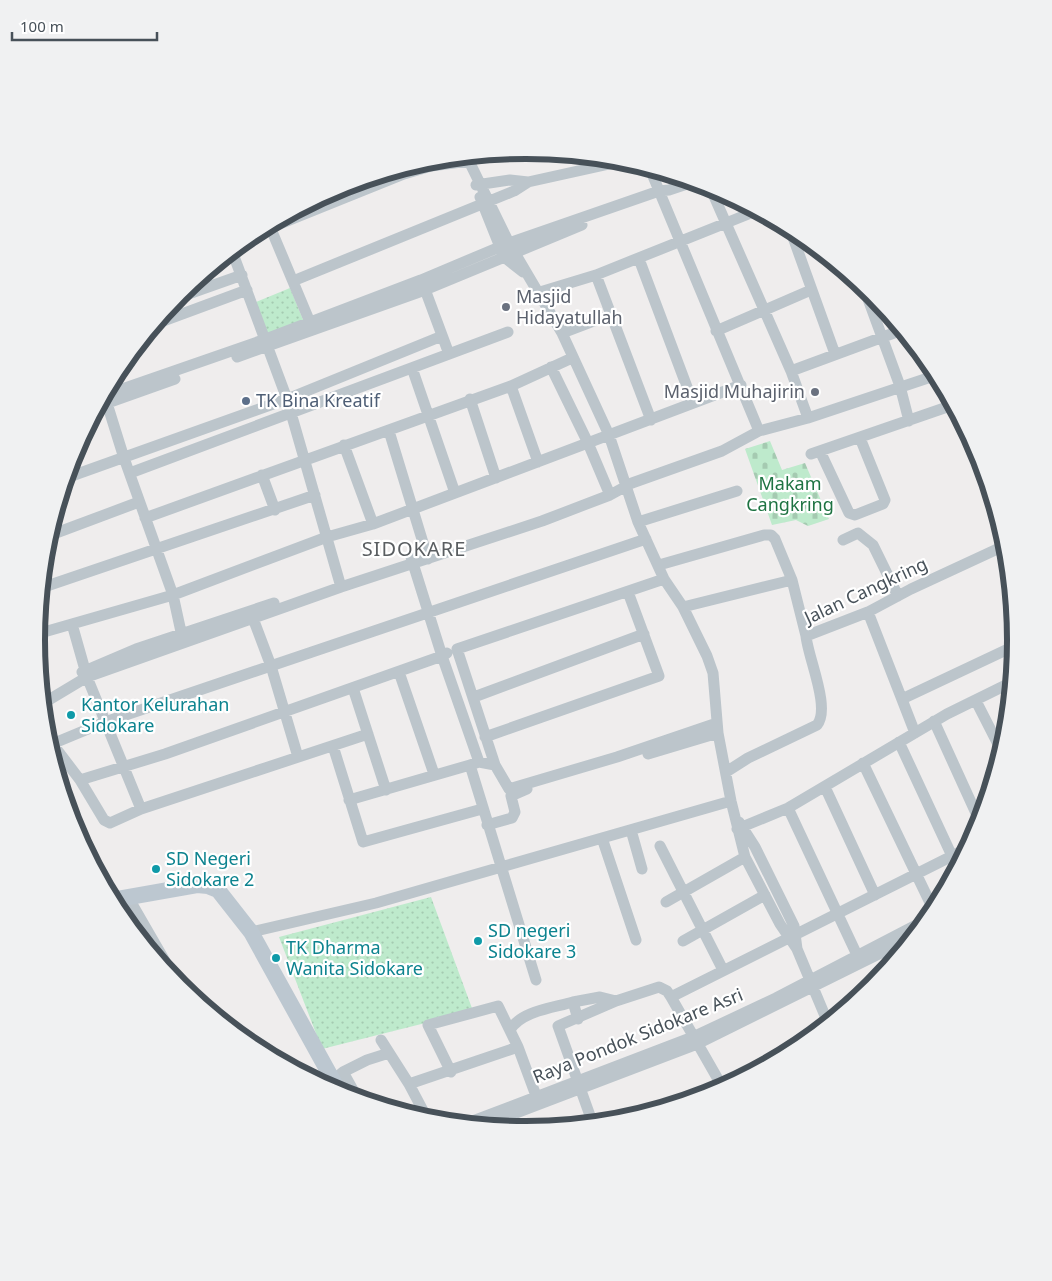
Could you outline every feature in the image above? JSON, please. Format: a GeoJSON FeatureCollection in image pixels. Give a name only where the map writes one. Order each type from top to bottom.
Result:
{"type":"FeatureCollection","features":[{"type":"Feature","properties":{"kind":"street"},"geometry":{"type":"LineString","coordinates":[[470,163],[506,250],[540,292],[562,333],[609,435],[638,522],[646,540],[664,579],[683,607],[708,656],[713,673],[718,728],[731,801],[739,825],[745,857],[765,895],[791,936],[810,987],[825,1017]]}},
{"type":"Feature","properties":{"kind":"street"},"geometry":{"type":"LineString","coordinates":[[478,181],[510,180],[528,182],[599,166]]}},
{"type":"Feature","properties":{"kind":"street"},"geometry":{"type":"LineString","coordinates":[[654,177],[663,193],[679,242],[759,431]]}},
{"type":"Feature","properties":{"kind":"street"},"geometry":{"type":"LineString","coordinates":[[294,219],[392,179]]}},
{"type":"Feature","properties":{"kind":"street"},"geometry":{"type":"LineString","coordinates":[[292,281],[514,191],[528,182]]}},
{"type":"Feature","properties":{"kind":"street"},"geometry":{"type":"LineString","coordinates":[[110,398],[267,343],[423,285],[506,250],[683,186]]}},
{"type":"Feature","properties":{"kind":"street"},"geometry":{"type":"LineString","coordinates":[[715,198],[790,371],[808,418]]}},
{"type":"Feature","properties":{"kind":"street"},"geometry":{"type":"LineString","coordinates":[[540,292],[596,275],[639,259],[748,214]]}},
{"type":"Feature","properties":{"kind":"street"},"geometry":{"type":"LineString","coordinates":[[272,233],[311,326]]}},
{"type":"Feature","properties":{"kind":"street"},"geometry":{"type":"LineString","coordinates":[[794,242],[835,354]]}},
{"type":"Feature","properties":{"kind":"street"},"geometry":{"type":"LineString","coordinates":[[235,258],[287,399],[340,584]]}},
{"type":"Feature","properties":{"kind":"street"},"geometry":{"type":"LineString","coordinates":[[639,259],[693,403]]}},
{"type":"Feature","properties":{"kind":"street"},"geometry":{"type":"LineString","coordinates":[[195,292],[242,275]]}},
{"type":"Feature","properties":{"kind":"street"},"geometry":{"type":"LineString","coordinates":[[596,275],[651,420]]}},
{"type":"Feature","properties":{"kind":"street"},"geometry":{"type":"LineString","coordinates":[[423,285],[449,354]]}},
{"type":"Feature","properties":{"kind":"street"},"geometry":{"type":"LineString","coordinates":[[174,312],[247,290]]}},
{"type":"Feature","properties":{"kind":"street"},"geometry":{"type":"LineString","coordinates":[[716,331],[811,290]]}},
{"type":"Feature","properties":{"kind":"street"},"geometry":{"type":"LineString","coordinates":[[870,304],[900,386],[909,421]]}},
{"type":"Feature","properties":{"kind":"street"},"geometry":{"type":"LineString","coordinates":[[562,333],[612,314]]}},
{"type":"Feature","properties":{"kind":"street"},"geometry":{"type":"LineString","coordinates":[[130,473],[508,332]]}},
{"type":"Feature","properties":{"kind":"street"},"geometry":{"type":"LineString","coordinates":[[790,371],[895,332]]}},
{"type":"Feature","properties":{"kind":"street"},"geometry":{"type":"LineString","coordinates":[[75,475],[287,399],[442,336]]}},
{"type":"Feature","properties":{"kind":"street"},"geometry":{"type":"LineString","coordinates":[[145,518],[262,474],[389,431],[470,399],[510,386],[572,358]]}},
{"type":"Feature","properties":{"kind":"street"},"geometry":{"type":"LineString","coordinates":[[551,367],[609,491]]}},
{"type":"Feature","properties":{"kind":"street"},"geometry":{"type":"LineString","coordinates":[[412,368],[455,493]]}},
{"type":"Feature","properties":{"kind":"street"},"geometry":{"type":"LineString","coordinates":[[353,372],[358,388]]}},
{"type":"Feature","properties":{"kind":"street"},"geometry":{"type":"LineString","coordinates":[[48,692],[87,673],[183,638],[517,526],[609,491],[677,462],[722,451],[759,431],[808,418],[929,377]]}},
{"type":"Feature","properties":{"kind":"street"},"geometry":{"type":"LineString","coordinates":[[45,632],[173,595],[327,537],[373,524],[741,385]]}},
{"type":"Feature","properties":{"kind":"street"},"geometry":{"type":"LineString","coordinates":[[510,386],[538,462]]}},
{"type":"Feature","properties":{"kind":"street"},"geometry":{"type":"LineString","coordinates":[[470,399],[496,478]]}},
{"type":"Feature","properties":{"kind":"street"},"geometry":{"type":"LineString","coordinates":[[106,406],[173,595],[183,638]]}},
{"type":"Feature","properties":{"kind":"street"},"geometry":{"type":"LineString","coordinates":[[860,438],[885,500],[883,504],[855,515],[849,513],[816,453],[947,407]]}},
{"type":"Feature","properties":{"kind":"street"},"geometry":{"type":"LineString","coordinates":[[211,426],[217,441]]}},
{"type":"Feature","properties":{"kind":"street"},"geometry":{"type":"LineString","coordinates":[[389,431],[427,556]]}},
{"type":"Feature","properties":{"kind":"street"},"geometry":{"type":"LineString","coordinates":[[344,445],[373,524]]}},
{"type":"Feature","properties":{"kind":"street"},"geometry":{"type":"LineString","coordinates":[[262,474],[275,510]]}},
{"type":"Feature","properties":{"kind":"street"},"geometry":{"type":"LineString","coordinates":[[638,522],[737,491]]}},
{"type":"Feature","properties":{"kind":"street"},"geometry":{"type":"LineString","coordinates":[[48,586],[315,495]]}},
{"type":"Feature","properties":{"kind":"street"},"geometry":{"type":"LineString","coordinates":[[57,533],[139,502]]}},
{"type":"Feature","properties":{"kind":"street"},"geometry":{"type":"LineString","coordinates":[[843,540],[858,533],[873,545],[898,596]]}},
{"type":"Feature","properties":{"kind":"street"},"geometry":{"type":"LineString","coordinates":[[659,565],[768,535],[775,539],[792,580],[806,636]]}},
{"type":"Feature","properties":{"kind":"street"},"geometry":{"type":"LineString","coordinates":[[55,737],[646,540]]}},
{"type":"Feature","properties":{"kind":"street","name":"Jalan Cangkring"},"geometry":{"type":"LineString","coordinates":[[726,772],[748,758],[817,725],[820,721],[822,712],[820,695],[806,636],[868,612],[998,549]]}},
{"type":"Feature","properties":{"kind":"street"},"geometry":{"type":"LineString","coordinates":[[412,561],[430,611],[474,764],[482,809],[502,865],[536,980]]}},
{"type":"Feature","properties":{"kind":"street"},"geometry":{"type":"LineString","coordinates":[[80,780],[164,754],[284,710],[399,672],[457,649],[664,579]]}},
{"type":"Feature","properties":{"kind":"street"},"geometry":{"type":"LineString","coordinates":[[683,607],[792,580]]}},
{"type":"Feature","properties":{"kind":"street"},"geometry":{"type":"LineString","coordinates":[[486,737],[658,678],[659,674],[628,592]]}},
{"type":"Feature","properties":{"kind":"street"},"geometry":{"type":"LineString","coordinates":[[868,612],[915,732]]}},
{"type":"Feature","properties":{"kind":"street"},"geometry":{"type":"LineString","coordinates":[[252,616],[271,666],[298,757]]}},
{"type":"Feature","properties":{"kind":"street"},"geometry":{"type":"LineString","coordinates":[[72,624],[105,722],[141,809]]}},
{"type":"Feature","properties":{"kind":"street"},"geometry":{"type":"LineString","coordinates":[[474,697],[644,634]]}},
{"type":"Feature","properties":{"kind":"street"},"geometry":{"type":"LineString","coordinates":[[457,649],[495,765],[510,792],[514,815],[487,825]]}},
{"type":"Feature","properties":{"kind":"street"},"geometry":{"type":"LineString","coordinates":[[902,700],[1007,650]]}},
{"type":"Feature","properties":{"kind":"street"},"geometry":{"type":"LineString","coordinates":[[399,672],[434,774]]}},
{"type":"Feature","properties":{"kind":"street"},"geometry":{"type":"LineString","coordinates":[[49,699],[87,673]]}},
{"type":"Feature","properties":{"kind":"street"},"geometry":{"type":"LineString","coordinates":[[739,825],[788,808],[934,721],[1005,686]]}},
{"type":"Feature","properties":{"kind":"street"},"geometry":{"type":"LineString","coordinates":[[353,688],[386,790]]}},
{"type":"Feature","properties":{"kind":"street"},"geometry":{"type":"LineString","coordinates":[[976,701],[996,741]]}},
{"type":"Feature","properties":{"kind":"street"},"geometry":{"type":"LineString","coordinates":[[934,721],[975,811]]}},
{"type":"Feature","properties":{"kind":"street"},"geometry":{"type":"LineString","coordinates":[[510,792],[718,728]]}},
{"type":"Feature","properties":{"kind":"street"},"geometry":{"type":"LineString","coordinates":[[58,751],[80,780],[107,822],[368,734]]}},
{"type":"Feature","properties":{"kind":"street"},"geometry":{"type":"LineString","coordinates":[[899,742],[952,856]]}},
{"type":"Feature","properties":{"kind":"street"},"geometry":{"type":"LineString","coordinates":[[333,746],[362,841],[366,843],[482,809]]}},
{"type":"Feature","properties":{"kind":"street"},"geometry":{"type":"LineString","coordinates":[[864,763],[930,902]]}},
{"type":"Feature","properties":{"kind":"street"},"geometry":{"type":"LineString","coordinates":[[349,800],[474,764],[495,765]]}},
{"type":"Feature","properties":{"kind":"street"},"geometry":{"type":"LineString","coordinates":[[825,787],[875,895]]}},
{"type":"Feature","properties":{"kind":"street"},"geometry":{"type":"LineString","coordinates":[[251,932],[376,903],[502,865],[731,801]]}},
{"type":"Feature","properties":{"kind":"street"},"geometry":{"type":"LineString","coordinates":[[788,808],[836,915],[857,956]]}},
{"type":"Feature","properties":{"kind":"street"},"geometry":{"type":"LineString","coordinates":[[739,825],[755,847],[794,926],[791,936]]}},
{"type":"Feature","properties":{"kind":"street"},"geometry":{"type":"LineString","coordinates":[[631,830],[642,869]]}},
{"type":"Feature","properties":{"kind":"street"},"geometry":{"type":"LineString","coordinates":[[602,838],[636,940]]}},
{"type":"Feature","properties":{"kind":"street"},"geometry":{"type":"LineString","coordinates":[[660,846],[682,893],[704,930],[723,970]]}},
{"type":"Feature","properties":{"kind":"street"},"geometry":{"type":"LineString","coordinates":[[671,997],[957,854]]}},
{"type":"Feature","properties":{"kind":"street"},"geometry":{"type":"LineString","coordinates":[[666,902],[745,857]]}},
{"type":"Feature","properties":{"kind":"street"},"geometry":{"type":"LineString","coordinates":[[120,899],[197,885],[208,886],[218,890],[251,932],[338,1082],[367,1060],[389,1053]]}},
{"type":"Feature","properties":{"kind":"street"},"geometry":{"type":"LineString","coordinates":[[683,941],[765,895]]}},
{"type":"Feature","properties":{"kind":"street","name":"Raya Pondok Sidokare Asri"},"geometry":{"type":"LineString","coordinates":[[481,1119],[578,1086],[695,1040],[810,987],[857,956],[912,927]]}},
{"type":"Feature","properties":{"kind":"street"},"geometry":{"type":"LineString","coordinates":[[810,987],[900,944]]}},
{"type":"Feature","properties":{"kind":"street"},"geometry":{"type":"LineString","coordinates":[[558,1026],[616,1001],[659,987],[667,991],[671,997],[719,1081]]}},
{"type":"Feature","properties":{"kind":"street"},"geometry":{"type":"LineString","coordinates":[[510,1030],[518,1020],[573,1002],[600,997],[616,1001]]}},
{"type":"Feature","properties":{"kind":"street"},"geometry":{"type":"LineString","coordinates":[[573,1002],[578,1019]]}},
{"type":"Feature","properties":{"kind":"street"},"geometry":{"type":"LineString","coordinates":[[451,1072],[428,1025],[498,1006],[518,1047],[538,1100]]}},
{"type":"Feature","properties":{"kind":"street"},"geometry":{"type":"LineString","coordinates":[[552,1008],[590,1117]]}},
{"type":"Feature","properties":{"kind":"street"},"geometry":{"type":"LineString","coordinates":[[381,1040],[409,1084],[423,1110]]}},
{"type":"Feature","properties":{"kind":"street"},"geometry":{"type":"LineString","coordinates":[[409,1084],[451,1072],[518,1047]]}},
{"type":"Feature","properties":{"kind":"street","name":"Raya Pondok Sidokare Asri"},"geometry":{"type":"LineString","coordinates":[[495,1120],[538,1100]]}},
{"type":"Feature","properties":{"kind":"green space"},"geometry":{"type":"Polygon","coordinates":[[[290,288],[304,322],[268,336],[256,302],[290,288]]]}},
{"type":"Feature","properties":{"kind":"green space","name":"Makam Cangkring"},"geometry":{"type":"Polygon","coordinates":[[[770,441],[782,470],[805,463],[829,519],[808,526],[796,520],[772,525],[745,449],[770,441]]]}},
{"type":"Feature","properties":{"kind":"green space"},"geometry":{"type":"Polygon","coordinates":[[[431,897],[473,1011],[322,1049],[279,937],[431,897]]]}},
{"type":"Feature","properties":{"kind":"place","name":"Masjid Hidayatullah"},"geometry":{"type":"Point","coordinates":[506,307]}},
{"type":"Feature","properties":{"kind":"place","name":"Masjid Muhajirin"},"geometry":{"type":"Point","coordinates":[815,392]}},
{"type":"Feature","properties":{"kind":"place","name":"TK Bina Kreatif"},"geometry":{"type":"Point","coordinates":[246,401]}},
{"type":"Feature","properties":{"kind":"place","name":"Kantor Kelurahan Sidokare"},"geometry":{"type":"Point","coordinates":[71,715]}},
{"type":"Feature","properties":{"kind":"place","name":"SD Negeri Sidokare 2"},"geometry":{"type":"Point","coordinates":[156,869]}},
{"type":"Feature","properties":{"kind":"place","name":"SD negeri Sidokare 3"},"geometry":{"type":"Point","coordinates":[478,941]}},
{"type":"Feature","properties":{"kind":"place","name":"TK Dharma Wanita Sidokare"},"geometry":{"type":"Point","coordinates":[276,958]}},
{"type":"Feature","properties":{"kind":"district","name":"SIDOKARE"},"geometry":{"type":"Point","coordinates":[414,549]}}]}
